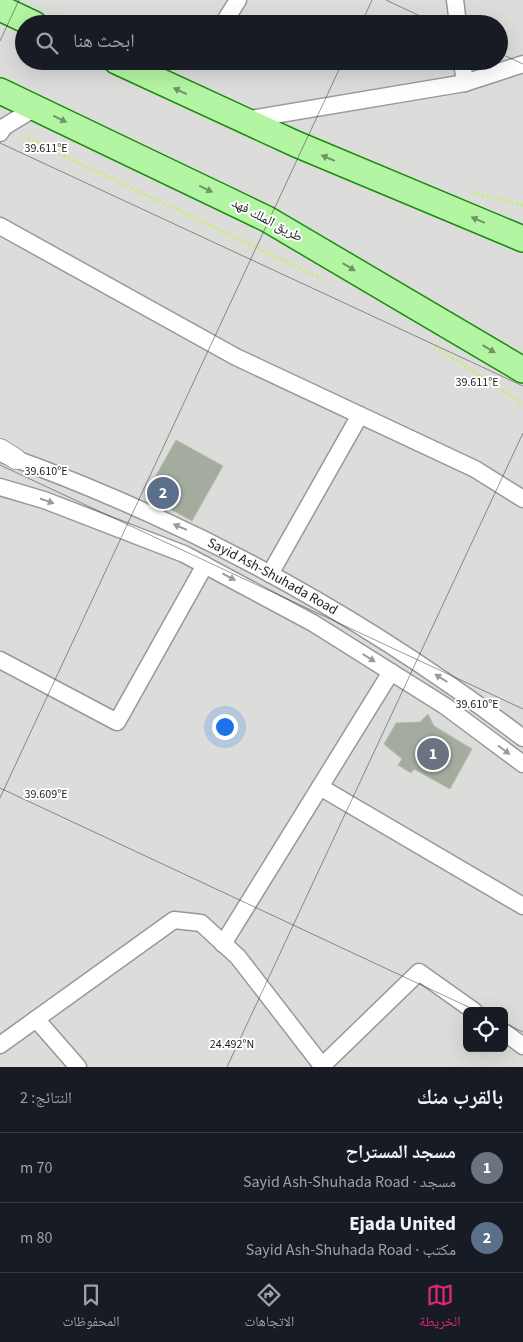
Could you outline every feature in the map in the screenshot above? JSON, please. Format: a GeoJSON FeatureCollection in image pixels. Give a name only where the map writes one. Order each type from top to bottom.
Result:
{"type":"FeatureCollection","features":[{"type":"Feature","properties":{"kind":"main road"},"geometry":{"type":"LineString","coordinates":[[0,8],[15,15]]}},
{"type":"Feature","properties":{"kind":"main road"},"geometry":{"type":"LineString","coordinates":[[136,70],[244,120],[523,239]]}},
{"type":"Feature","properties":{"kind":"main road","name":"طريق الملك فهد"},"geometry":{"type":"LineString","coordinates":[[0,91],[268,219],[523,370]]}},
{"type":"Feature","properties":{"kind":"street"},"geometry":{"type":"LineString","coordinates":[[229,15],[238,0]]}},
{"type":"Feature","properties":{"kind":"street"},"geometry":{"type":"LineString","coordinates":[[455,0],[457,15]]}},
{"type":"Feature","properties":{"kind":"street"},"geometry":{"type":"LineString","coordinates":[[508,69],[523,64]]}},
{"type":"Feature","properties":{"kind":"street"},"geometry":{"type":"LineString","coordinates":[[463,70],[465,83]]}},
{"type":"Feature","properties":{"kind":"street"},"geometry":{"type":"LineString","coordinates":[[244,120],[465,83],[505,70]]}},
{"type":"Feature","properties":{"kind":"street"},"geometry":{"type":"LineString","coordinates":[[2,130],[35,108]]}},
{"type":"Feature","properties":{"kind":"street"},"geometry":{"type":"LineString","coordinates":[[0,226],[236,357],[474,469],[523,499]]}},
{"type":"Feature","properties":{"kind":"street"},"geometry":{"type":"LineString","coordinates":[[270,574],[360,415]]}},
{"type":"Feature","properties":{"kind":"street","name":"Sayid Ash-Shuhada Road"},"geometry":{"type":"LineString","coordinates":[[5,454],[194,533],[324,603],[461,690],[523,738]]}},
{"type":"Feature","properties":{"kind":"street","name":"Sayid Ash-Shuhada Road"},"geometry":{"type":"LineString","coordinates":[[0,487],[53,503],[184,554],[205,565],[313,623],[445,706],[523,764]]}},
{"type":"Feature","properties":{"kind":"street"},"geometry":{"type":"LineString","coordinates":[[0,660],[117,722],[205,565]]}},
{"type":"Feature","properties":{"kind":"street"},"geometry":{"type":"LineString","coordinates":[[223,944],[391,672]]}},
{"type":"Feature","properties":{"kind":"street"},"geometry":{"type":"LineString","coordinates":[[320,787],[523,906]]}},
{"type":"Feature","properties":{"kind":"street"},"geometry":{"type":"LineString","coordinates":[[0,1045],[174,920],[201,923],[238,957],[322,1067],[420,972],[468,1007]]}},
{"type":"Feature","properties":{"kind":"street"},"geometry":{"type":"LineString","coordinates":[[36,1019],[78,1067]]}},
{"type":"Feature","properties":{"kind":"street"},"geometry":{"type":"LineString","coordinates":[[508,1035],[523,1046]]}},
{"type":"Feature","properties":{"kind":"path"},"geometry":{"type":"LineString","coordinates":[[2,130],[324,280]]}},
{"type":"Feature","properties":{"kind":"path"},"geometry":{"type":"LineString","coordinates":[[431,343],[523,404]]}},
{"type":"Feature","properties":{"kind":"shaded area"},"geometry":{"type":"Polygon","coordinates":[[[0,0],[523,0],[523,1067],[0,1067],[0,0]]]}},
{"type":"Feature","properties":{"kind":"building"},"geometry":{"type":"Polygon","coordinates":[[[176,440],[223,466],[192,521],[145,495],[176,440]]]}},
{"type":"Feature","properties":{"kind":"building"},"geometry":{"type":"Polygon","coordinates":[[[428,714],[434,726],[472,749],[450,789],[414,769],[411,773],[398,765],[402,759],[384,744],[396,723],[420,722],[428,714]]]}},
{"type":"Feature","properties":{"kind":"place","name":"Ejada United"},"geometry":{"type":"Point","coordinates":[163,493]}},
{"type":"Feature","properties":{"kind":"place","name":"مسجد المستراح"},"geometry":{"type":"Point","coordinates":[433,754]}}]}
